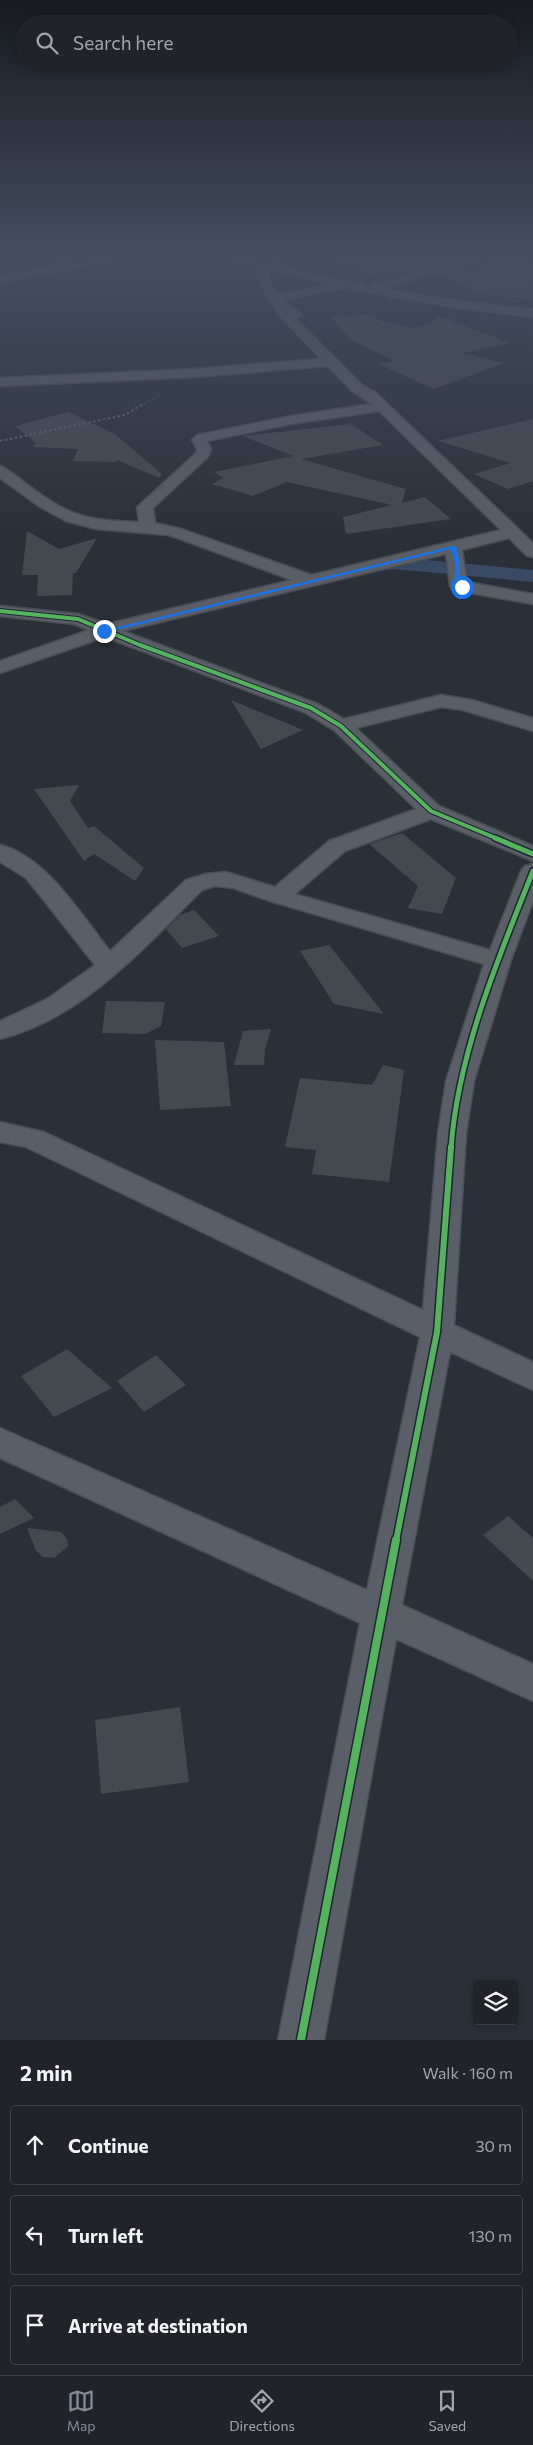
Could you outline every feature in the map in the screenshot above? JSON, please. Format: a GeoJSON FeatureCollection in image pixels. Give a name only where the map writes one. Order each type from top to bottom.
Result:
{"type":"FeatureCollection","features":[{"type":"Feature","properties":{"kind":"street"},"geometry":{"type":"LineString","coordinates":[[325,350],[358,389],[370,396],[512,533],[531,548]]}},
{"type":"Feature","properties":{"kind":"street"},"geometry":{"type":"LineString","coordinates":[[0,382],[194,373],[330,356]]}},
{"type":"Feature","properties":{"kind":"street"},"geometry":{"type":"LineString","coordinates":[[148,527],[144,512],[145,507],[203,454],[204,449],[199,440],[202,438],[291,420],[381,407]]}},
{"type":"Feature","properties":{"kind":"street"},"geometry":{"type":"LineString","coordinates":[[0,471],[70,518],[100,524],[148,527],[172,531],[311,581]]}},
{"type":"Feature","properties":{"kind":"street"},"geometry":{"type":"LineString","coordinates":[[0,667],[104,631],[512,533]]}},
{"type":"Feature","properties":{"kind":"street"},"geometry":{"type":"LineString","coordinates":[[453,547],[457,563],[459,586],[533,598]]}},
{"type":"Feature","properties":{"kind":"street"},"geometry":{"type":"LineString","coordinates":[[0,611],[78,619],[104,631],[311,708],[341,726],[431,811],[533,854]]}},
{"type":"Feature","properties":{"kind":"street"},"geometry":{"type":"LineString","coordinates":[[341,726],[441,701],[465,704],[533,725]]}},
{"type":"Feature","properties":{"kind":"street"},"geometry":{"type":"LineString","coordinates":[[278,896],[337,846],[431,811]]}},
{"type":"Feature","properties":{"kind":"street"},"geometry":{"type":"LineString","coordinates":[[0,852],[34,873],[110,967]]}},
{"type":"Feature","properties":{"kind":"street"},"geometry":{"type":"LineString","coordinates":[[301,2040],[381,1614],[437,1332],[452,1134],[460,1081],[498,960],[533,871]]}},
{"type":"Feature","properties":{"kind":"street"},"geometry":{"type":"LineString","coordinates":[[0,1031],[35,1017],[110,967],[194,885],[204,879],[225,877],[278,896],[498,960]]}},
{"type":"Feature","properties":{"kind":"street"},"geometry":{"type":"LineString","coordinates":[[0,1132],[34,1139],[533,1377]]}},
{"type":"Feature","properties":{"kind":"street"},"geometry":{"type":"LineString","coordinates":[[0,1442],[533,1683]]}},
{"type":"Feature","properties":{"kind":"path"},"geometry":{"type":"LineString","coordinates":[[0,441],[125,415],[194,373]]}},
{"type":"Feature","properties":{"kind":"building"},"geometry":{"type":"Polygon","coordinates":[[[373,350],[475,350],[462,353],[504,363],[434,389],[378,364],[395,361],[373,350]]]}},
{"type":"Feature","properties":{"kind":"building"},"geometry":{"type":"Polygon","coordinates":[[[68,412],[115,434],[162,474],[159,478],[117,460],[116,462],[73,461],[78,449],[33,447],[36,443],[15,426],[68,412]]]}},
{"type":"Feature","properties":{"kind":"building"},"geometry":{"type":"Polygon","coordinates":[[[533,419],[533,481],[508,489],[474,474],[511,463],[438,441],[533,419]]]}},
{"type":"Feature","properties":{"kind":"building"},"geometry":{"type":"Polygon","coordinates":[[[351,424],[383,445],[301,459],[406,489],[402,503],[425,497],[451,519],[346,534],[343,517],[392,505],[287,482],[253,496],[212,484],[223,478],[214,472],[293,456],[243,436],[351,424]]]}},
{"type":"Feature","properties":{"kind":"building"},"geometry":{"type":"Polygon","coordinates":[[[27,531],[59,549],[97,538],[76,573],[73,573],[72,595],[37,596],[38,575],[22,575],[27,531]]]}},
{"type":"Feature","properties":{"kind":"building"},"geometry":{"type":"Polygon","coordinates":[[[231,700],[303,730],[261,749],[231,700]]]}},
{"type":"Feature","properties":{"kind":"building"},"geometry":{"type":"Polygon","coordinates":[[[79,785],[70,801],[88,828],[94,826],[144,868],[135,881],[94,854],[84,861],[34,789],[79,785]]]}},
{"type":"Feature","properties":{"kind":"building"},"geometry":{"type":"Polygon","coordinates":[[[402,833],[456,878],[442,914],[408,908],[418,886],[369,844],[402,833]]]}},
{"type":"Feature","properties":{"kind":"building"},"geometry":{"type":"Polygon","coordinates":[[[194,910],[219,936],[182,948],[166,929],[180,915],[194,910]]]}},
{"type":"Feature","properties":{"kind":"building"},"geometry":{"type":"Polygon","coordinates":[[[329,945],[384,1014],[334,1004],[300,951],[329,945]]]}},
{"type":"Feature","properties":{"kind":"building"},"geometry":{"type":"Polygon","coordinates":[[[106,1001],[165,1002],[161,1026],[145,1034],[102,1033],[106,1001]]]}},
{"type":"Feature","properties":{"kind":"building"},"geometry":{"type":"Polygon","coordinates":[[[271,1029],[265,1049],[264,1065],[234,1065],[243,1031],[271,1029]]]}},
{"type":"Feature","properties":{"kind":"building"},"geometry":{"type":"Polygon","coordinates":[[[155,1040],[224,1042],[231,1106],[160,1110],[155,1040]]]}},
{"type":"Feature","properties":{"kind":"building"},"geometry":{"type":"Polygon","coordinates":[[[383,1065],[404,1070],[389,1182],[312,1174],[316,1150],[285,1147],[300,1078],[372,1085],[383,1065]]]}},
{"type":"Feature","properties":{"kind":"building"},"geometry":{"type":"Polygon","coordinates":[[[67,1349],[112,1388],[54,1417],[21,1376],[67,1349]]]}},
{"type":"Feature","properties":{"kind":"building"},"geometry":{"type":"Polygon","coordinates":[[[156,1355],[186,1385],[144,1412],[117,1381],[156,1355]]]}},
{"type":"Feature","properties":{"kind":"building"},"geometry":{"type":"Polygon","coordinates":[[[15,1499],[34,1518],[0,1534],[0,1507],[15,1499]]]}},
{"type":"Feature","properties":{"kind":"building"},"geometry":{"type":"Polygon","coordinates":[[[508,1516],[533,1538],[533,1581],[483,1535],[508,1516]]]}},
{"type":"Feature","properties":{"kind":"building"},"geometry":{"type":"Polygon","coordinates":[[[27,1528],[61,1532],[67,1539],[68,1546],[54,1558],[43,1557],[36,1551],[27,1528]]]}},
{"type":"Feature","properties":{"kind":"building"},"geometry":{"type":"Polygon","coordinates":[[[180,1707],[189,1782],[101,1794],[95,1720],[180,1707]]]}},
{"type":"Feature","properties":{"kind":"waterway"},"geometry":{"type":"LineString","coordinates":[[363,567],[394,563],[515,576],[533,576]]}},
{"type":"Feature","properties":{"kind":"cycle path"},"geometry":{"type":"LineString","coordinates":[[0,611],[78,619],[140,645],[311,708],[341,726],[431,811],[533,854]]}},
{"type":"Feature","properties":{"kind":"cycle path"},"geometry":{"type":"LineString","coordinates":[[301,2040],[381,1614],[437,1332],[452,1134],[460,1081],[498,960],[533,871]]}},
{"type":"Feature","properties":{"kind":"route"},"geometry":{"type":"LineString","coordinates":[[104,631],[453,547],[457,563],[457,583],[462,587]]}}]}
